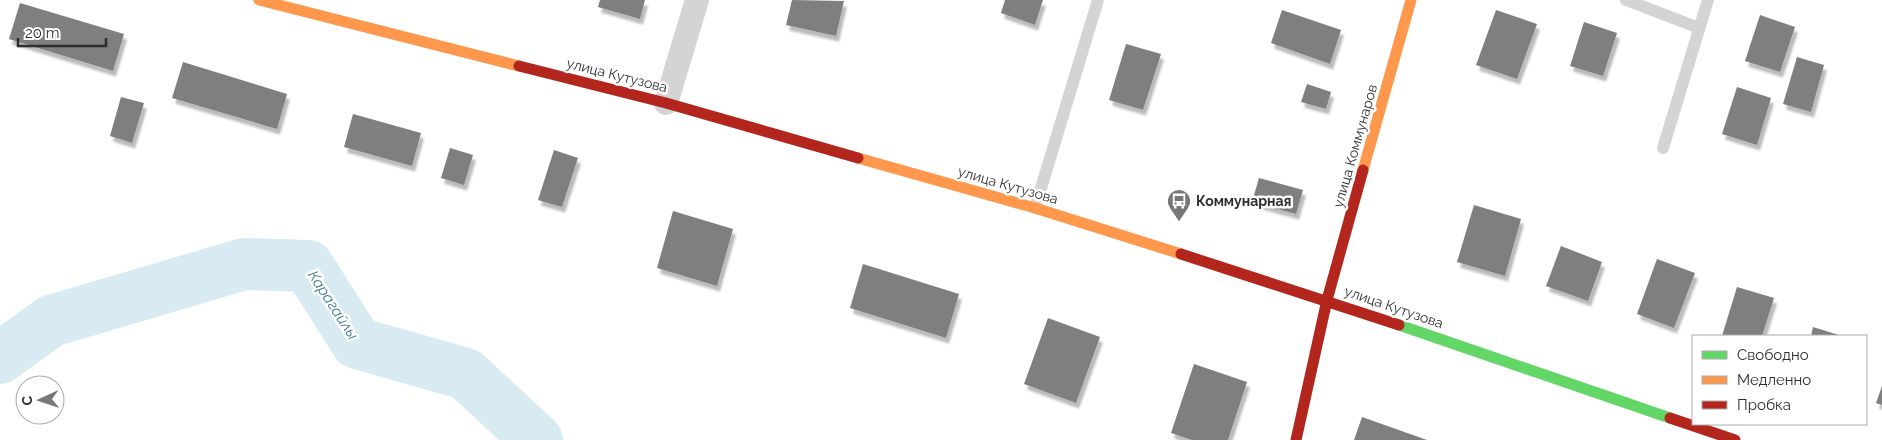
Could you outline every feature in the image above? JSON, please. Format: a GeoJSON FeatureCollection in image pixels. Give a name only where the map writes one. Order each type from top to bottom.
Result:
{"type":"FeatureCollection","features":[{"type":"Feature","properties":{"kind":"main road","name":"улица Кутузова"},"geometry":{"type":"LineString","coordinates":[[259,0],[666,103],[1035,208],[1327,300],[1735,440]]}},
{"type":"Feature","properties":{"kind":"main road","name":"улица Коммунаров"},"geometry":{"type":"LineString","coordinates":[[1296,440],[1327,300],[1411,0]]}},
{"type":"Feature","properties":{"kind":"street"},"geometry":{"type":"LineString","coordinates":[[666,103],[697,0]]}},
{"type":"Feature","properties":{"kind":"lane"},"geometry":{"type":"LineString","coordinates":[[1035,208],[1098,0]]}},
{"type":"Feature","properties":{"kind":"lane"},"geometry":{"type":"LineString","coordinates":[[1626,0],[1699,28]]}},
{"type":"Feature","properties":{"kind":"lane"},"geometry":{"type":"LineString","coordinates":[[1662,148],[1708,0]]}},
{"type":"Feature","properties":{"kind":"building"},"geometry":{"type":"Polygon","coordinates":[[[600,0],[645,0],[640,19],[598,7],[600,0]]]}},
{"type":"Feature","properties":{"kind":"building"},"geometry":{"type":"Polygon","coordinates":[[[792,0],[844,1],[836,36],[786,25],[792,0]]]}},
{"type":"Feature","properties":{"kind":"building"},"geometry":{"type":"Polygon","coordinates":[[[1005,0],[1043,0],[1035,25],[1001,13],[1005,0]]]}},
{"type":"Feature","properties":{"kind":"building"},"geometry":{"type":"Polygon","coordinates":[[[20,3],[124,34],[113,71],[9,39],[20,3]]]}},
{"type":"Feature","properties":{"kind":"building"},"geometry":{"type":"Polygon","coordinates":[[[1282,10],[1341,30],[1330,64],[1271,43],[1282,10]]]}},
{"type":"Feature","properties":{"kind":"building"},"geometry":{"type":"Polygon","coordinates":[[[1496,10],[1537,24],[1517,79],[1476,65],[1496,10]]]}},
{"type":"Feature","properties":{"kind":"building"},"geometry":{"type":"Polygon","coordinates":[[[1760,15],[1795,27],[1780,72],[1745,61],[1760,15]]]}},
{"type":"Feature","properties":{"kind":"building"},"geometry":{"type":"Polygon","coordinates":[[[1584,22],[1617,33],[1603,76],[1570,66],[1584,22]]]}},
{"type":"Feature","properties":{"kind":"building"},"geometry":{"type":"Polygon","coordinates":[[[1126,44],[1161,54],[1143,110],[1109,100],[1126,44]]]}},
{"type":"Feature","properties":{"kind":"building"},"geometry":{"type":"Polygon","coordinates":[[[1797,57],[1824,65],[1811,112],[1783,104],[1797,57]]]}},
{"type":"Feature","properties":{"kind":"building"},"geometry":{"type":"Polygon","coordinates":[[[183,62],[287,94],[277,129],[172,98],[183,62]]]}},
{"type":"Feature","properties":{"kind":"building"},"geometry":{"type":"Polygon","coordinates":[[[1307,84],[1331,92],[1326,109],[1301,102],[1307,84]]]}},
{"type":"Feature","properties":{"kind":"building"},"geometry":{"type":"Polygon","coordinates":[[[1737,87],[1771,98],[1757,145],[1722,134],[1737,87]]]}},
{"type":"Feature","properties":{"kind":"building"},"geometry":{"type":"Polygon","coordinates":[[[121,97],[144,103],[132,143],[110,136],[121,97]]]}},
{"type":"Feature","properties":{"kind":"building"},"geometry":{"type":"Polygon","coordinates":[[[353,114],[421,133],[412,166],[344,147],[353,114]]]}},
{"type":"Feature","properties":{"kind":"building"},"geometry":{"type":"Polygon","coordinates":[[[450,148],[473,155],[464,185],[441,178],[450,148]]]}},
{"type":"Feature","properties":{"kind":"building"},"geometry":{"type":"Polygon","coordinates":[[[554,150],[578,158],[562,207],[538,200],[554,150]]]}},
{"type":"Feature","properties":{"kind":"building"},"geometry":{"type":"Polygon","coordinates":[[[1259,178],[1303,190],[1296,214],[1252,202],[1259,178]]]}},
{"type":"Feature","properties":{"kind":"building"},"geometry":{"type":"Polygon","coordinates":[[[1474,205],[1521,219],[1505,276],[1457,262],[1474,205]]]}},
{"type":"Feature","properties":{"kind":"building"},"geometry":{"type":"Polygon","coordinates":[[[673,211],[733,229],[717,286],[657,268],[673,211]]]}},
{"type":"Feature","properties":{"kind":"building"},"geometry":{"type":"Polygon","coordinates":[[[1561,246],[1602,262],[1588,301],[1546,286],[1561,246]]]}},
{"type":"Feature","properties":{"kind":"building"},"geometry":{"type":"Polygon","coordinates":[[[1657,259],[1695,273],[1674,328],[1637,314],[1657,259]]]}},
{"type":"Feature","properties":{"kind":"building"},"geometry":{"type":"Polygon","coordinates":[[[863,264],[959,294],[946,338],[850,308],[863,264]]]}},
{"type":"Feature","properties":{"kind":"building"},"geometry":{"type":"Polygon","coordinates":[[[1737,287],[1774,298],[1762,335],[1722,335],[1737,287]]]}},
{"type":"Feature","properties":{"kind":"building"},"geometry":{"type":"Polygon","coordinates":[[[1048,318],[1100,337],[1076,403],[1024,384],[1048,318]]]}},
{"type":"Feature","properties":{"kind":"building"},"geometry":{"type":"Polygon","coordinates":[[[1813,327],[1839,335],[1811,335],[1813,327]]]}},
{"type":"Feature","properties":{"kind":"building"},"geometry":{"type":"Polygon","coordinates":[[[1194,364],[1247,382],[1228,440],[1192,440],[1171,433],[1194,364]]]}},
{"type":"Feature","properties":{"kind":"building"},"geometry":{"type":"Polygon","coordinates":[[[1882,386],[1882,405],[1876,403],[1882,386]]]}},
{"type":"Feature","properties":{"kind":"building"},"geometry":{"type":"Polygon","coordinates":[[[1362,417],[1427,440],[1354,440],[1362,417]]]}},
{"type":"Feature","properties":{"kind":"waterway","name":"Карагайлы"},"geometry":{"type":"LineString","coordinates":[[0,358],[51,321],[244,264],[308,266],[357,343],[466,374],[537,440]]}},
{"type":"Feature","properties":{"kind":"traffic: fast"},"geometry":{"type":"LineString","coordinates":[[1399,325],[1670,418]]}},
{"type":"Feature","properties":{"kind":"traffic: slow"},"geometry":{"type":"LineString","coordinates":[[259,0],[519,66]]}},
{"type":"Feature","properties":{"kind":"traffic: slow"},"geometry":{"type":"LineString","coordinates":[[1363,170],[1411,0]]}},
{"type":"Feature","properties":{"kind":"traffic: slow"},"geometry":{"type":"LineString","coordinates":[[858,158],[1035,208],[1181,254]]}},
{"type":"Feature","properties":{"kind":"traffic: jam"},"geometry":{"type":"LineString","coordinates":[[519,66],[666,103],[858,158]]}},
{"type":"Feature","properties":{"kind":"traffic: jam"},"geometry":{"type":"LineString","coordinates":[[1296,440],[1327,300],[1363,170]]}},
{"type":"Feature","properties":{"kind":"traffic: jam"},"geometry":{"type":"LineString","coordinates":[[1181,254],[1399,325]]}},
{"type":"Feature","properties":{"kind":"traffic: jam"},"geometry":{"type":"LineString","coordinates":[[1670,418],[1735,440]]}},
{"type":"Feature","properties":{"kind":"place","name":"Коммунарная"},"geometry":{"type":"Point","coordinates":[1179,222]}}]}
